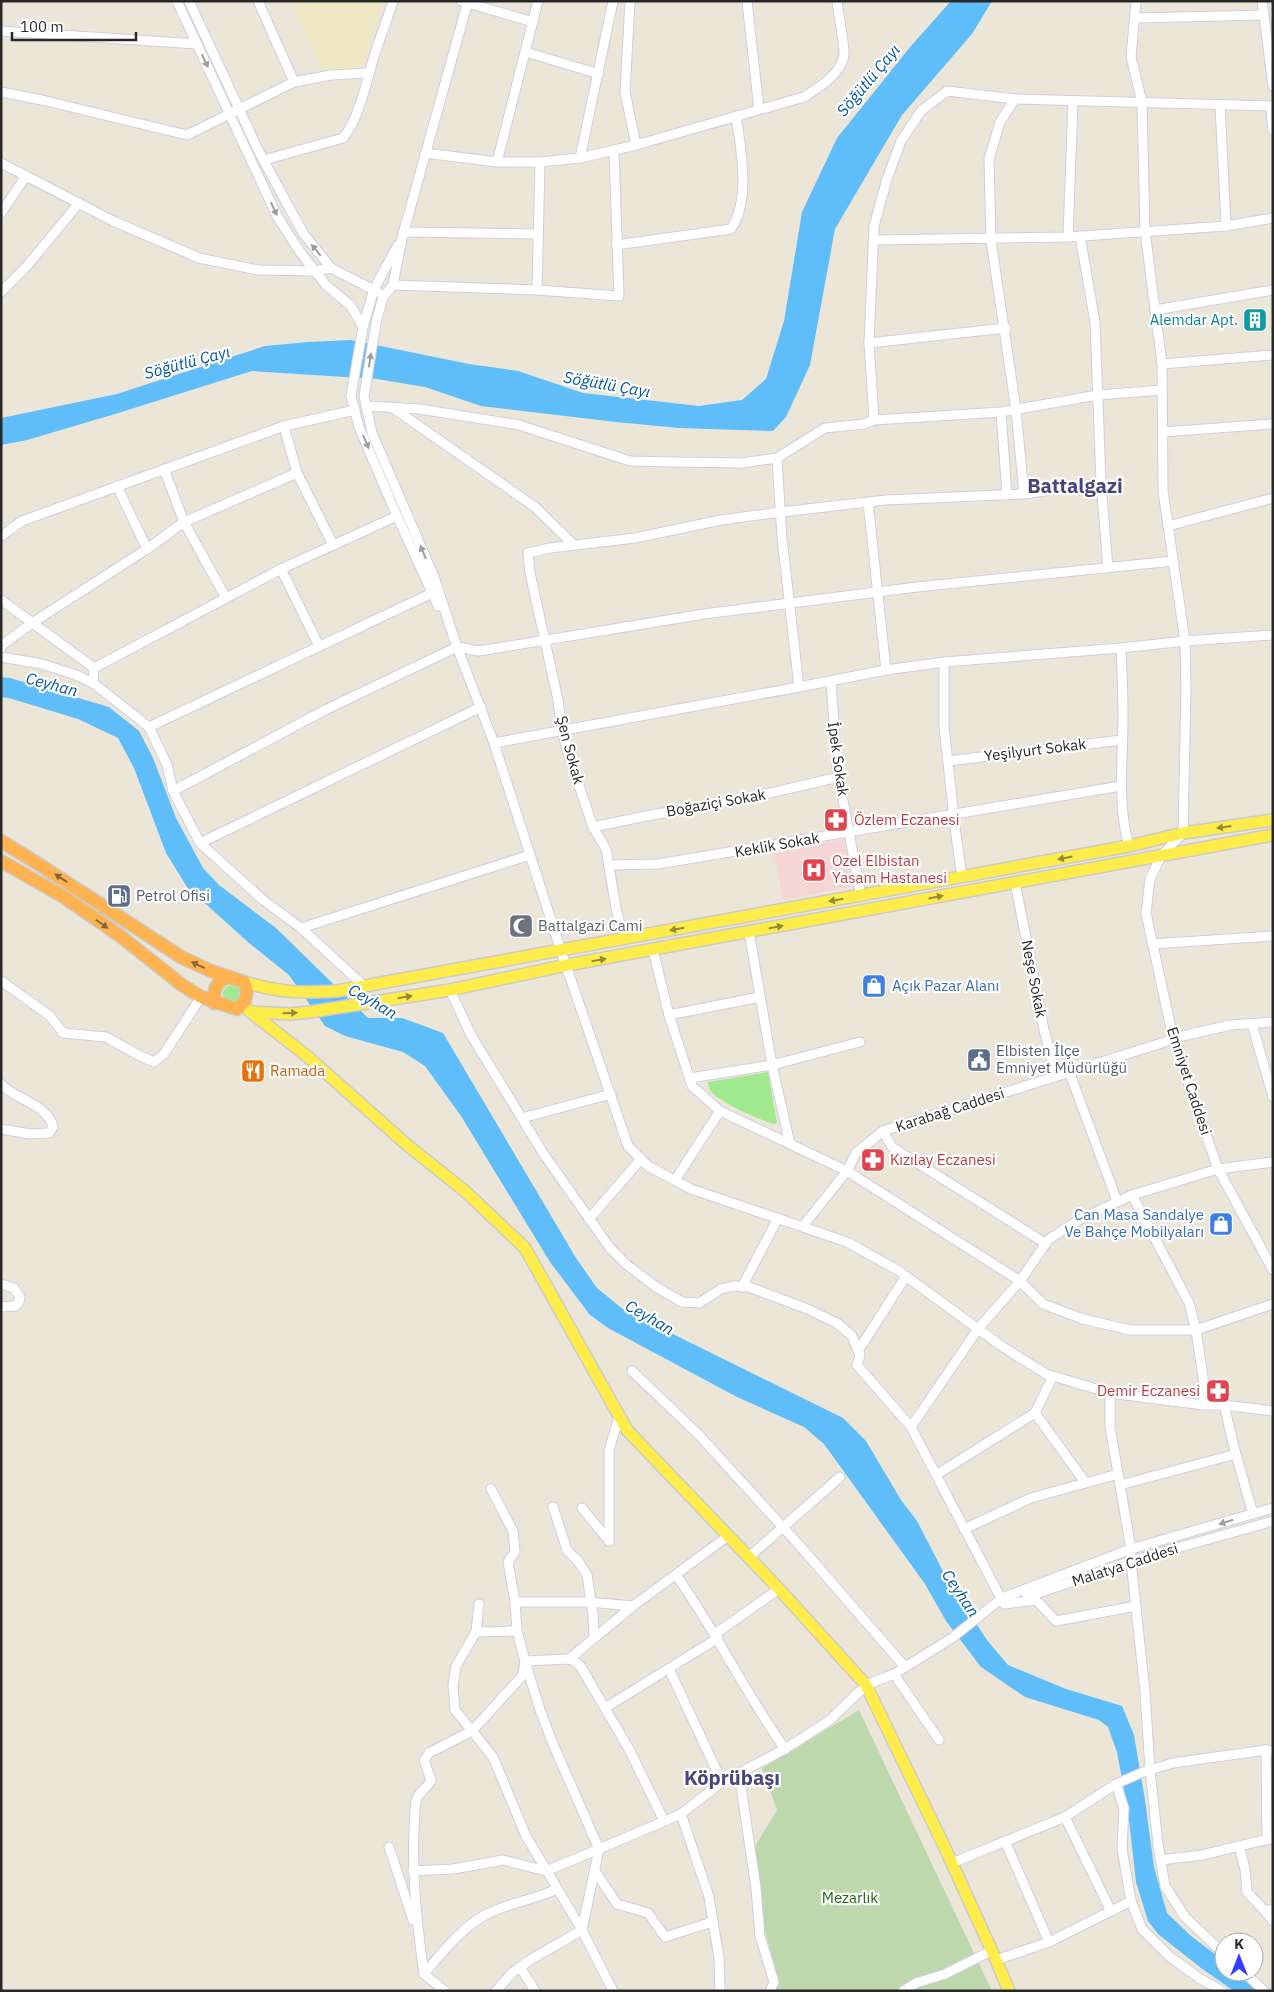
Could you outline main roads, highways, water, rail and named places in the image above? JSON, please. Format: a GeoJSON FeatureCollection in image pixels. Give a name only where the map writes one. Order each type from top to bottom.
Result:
{"type":"FeatureCollection","features":[{"type":"Feature","properties":{"kind":"highway"},"geometry":{"type":"LineString","coordinates":[[1,841],[43,866],[181,957],[227,977],[244,982],[246,990],[243,1010],[201,997],[182,985],[119,935],[64,896],[1,861]]}},
{"type":"Feature","properties":{"kind":"highway"},"geometry":{"type":"LineString","coordinates":[[214,1002],[218,983],[227,977]]}},
{"type":"Feature","properties":{"kind":"main road"},"geometry":{"type":"LineString","coordinates":[[244,982],[279,992],[296,994],[364,986],[862,896],[1129,846],[1183,833],[1273,820]]}},
{"type":"Feature","properties":{"kind":"main road"},"geometry":{"type":"LineString","coordinates":[[243,1010],[262,1013],[310,1012],[450,990],[567,965],[1273,835]]}},
{"type":"Feature","properties":{"kind":"main road"},"geometry":{"type":"LineString","coordinates":[[243,1010],[307,1056],[406,1144],[466,1192],[525,1248],[627,1430],[780,1590],[866,1685],[952,1863],[994,1955],[1008,1991]]}},
{"type":"Feature","properties":{"kind":"water"},"geometry":{"type":"Polygon","coordinates":[[[951,1],[992,1],[972,34],[902,115],[835,229],[810,365],[786,417],[773,431],[679,428],[616,422],[481,406],[425,387],[377,379],[252,371],[27,440],[1,445],[1,418],[117,394],[265,346],[308,342],[351,340],[469,364],[518,371],[583,393],[699,406],[742,400],[766,379],[784,321],[802,212],[837,138],[911,46],[951,1]]]}},
{"type":"Feature","properties":{"kind":"water"},"geometry":{"type":"Polygon","coordinates":[[[1,677],[10,678],[109,707],[139,731],[153,758],[176,818],[203,868],[219,885],[276,928],[368,1018],[402,1018],[443,1033],[576,1258],[597,1288],[624,1310],[843,1418],[866,1441],[901,1500],[917,1521],[949,1583],[987,1640],[1008,1665],[1066,1689],[1122,1706],[1134,1735],[1154,1867],[1167,1913],[1191,1936],[1214,1953],[1214,1977],[1158,1934],[1148,1921],[1136,1882],[1128,1811],[1117,1752],[1108,1727],[1099,1720],[1025,1697],[981,1667],[946,1621],[925,1584],[824,1444],[804,1427],[737,1397],[608,1328],[590,1315],[550,1262],[461,1116],[425,1066],[403,1052],[345,1036],[325,1026],[289,975],[249,943],[187,887],[166,853],[134,768],[118,738],[78,719],[1,697],[1,677]]]}},
{"type":"Feature","properties":{"kind":"water"},"geometry":{"type":"Polygon","coordinates":[[[1221,1982],[1249,1982],[1259,1991],[1234,1991],[1221,1982]]]}},
{"type":"Feature","properties":{"kind":"place","name":"Alemdar Apt."},"geometry":{"type":"Point","coordinates":[1255,320]}},
{"type":"Feature","properties":{"kind":"place","name":"Özlem Eczanesi"},"geometry":{"type":"Point","coordinates":[836,820]}},
{"type":"Feature","properties":{"kind":"place","name":"Ozel Elbistan Yasam Hastanesi"},"geometry":{"type":"Point","coordinates":[814,870]}},
{"type":"Feature","properties":{"kind":"place","name":"Petrol Ofisi"},"geometry":{"type":"Point","coordinates":[119,896]}},
{"type":"Feature","properties":{"kind":"place","name":"Battalgazi Cami"},"geometry":{"type":"Point","coordinates":[521,926]}},
{"type":"Feature","properties":{"kind":"place","name":"Açık Pazar Alanı"},"geometry":{"type":"Point","coordinates":[874,986]}},
{"type":"Feature","properties":{"kind":"place","name":"Elbisten İlçe Emniyet Müdürlüğü"},"geometry":{"type":"Point","coordinates":[979,1060]}},
{"type":"Feature","properties":{"kind":"place","name":"Ramada"},"geometry":{"type":"Point","coordinates":[253,1071]}},
{"type":"Feature","properties":{"kind":"place","name":"Kızılay Eczanesi"},"geometry":{"type":"Point","coordinates":[873,1160]}},
{"type":"Feature","properties":{"kind":"place","name":"Can Masa Sandalye Ve Bahçe Mobilyaları"},"geometry":{"type":"Point","coordinates":[1221,1224]}},
{"type":"Feature","properties":{"kind":"place","name":"Demir Eczanesi"},"geometry":{"type":"Point","coordinates":[1218,1391]}},
{"type":"Feature","properties":{"kind":"district","name":"Battalgazi"},"geometry":{"type":"Point","coordinates":[1075,486]}},
{"type":"Feature","properties":{"kind":"district","name":"Köprübaşı"},"geometry":{"type":"Point","coordinates":[732,1778]}},
{"type":"Feature","properties":{"kind":"water label","name":"Söğütlü Çayı"},"geometry":{"type":"Point","coordinates":[868,80]}},
{"type":"Feature","properties":{"kind":"water label","name":"Söğütlü Çayı"},"geometry":{"type":"Point","coordinates":[187,362]}},
{"type":"Feature","properties":{"kind":"water label","name":"Söğütlü Çayı"},"geometry":{"type":"Point","coordinates":[607,384]}},
{"type":"Feature","properties":{"kind":"water label","name":"Ceyhan"},"geometry":{"type":"Point","coordinates":[52,684]}},
{"type":"Feature","properties":{"kind":"water label","name":"Ceyhan"},"geometry":{"type":"Point","coordinates":[373,1001]}},
{"type":"Feature","properties":{"kind":"water label","name":"Ceyhan"},"geometry":{"type":"Point","coordinates":[650,1317]}},
{"type":"Feature","properties":{"kind":"water label","name":"Ceyhan"},"geometry":{"type":"Point","coordinates":[961,1593]}},
{"type":"Feature","properties":{"kind":"park label","name":"Mezarlık"},"geometry":{"type":"Point","coordinates":[850,1898]}}]}
